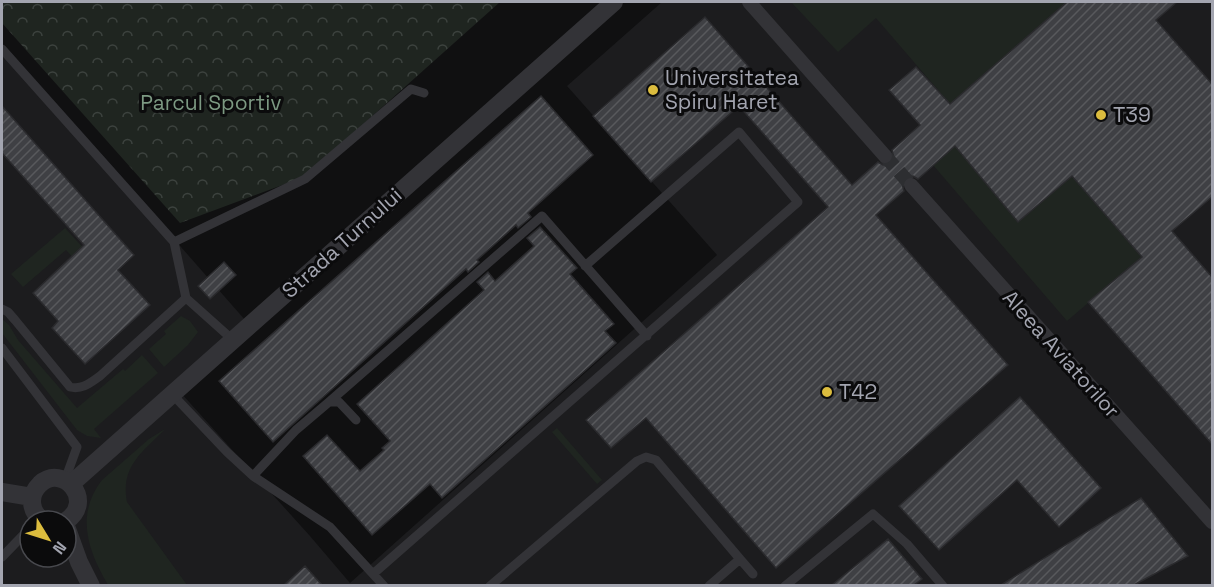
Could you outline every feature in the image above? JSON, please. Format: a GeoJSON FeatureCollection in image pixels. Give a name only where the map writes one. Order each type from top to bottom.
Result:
{"type":"FeatureCollection","features":[{"type":"Feature","properties":{"kind":"street","name":"Strada Turnului"},"geometry":{"type":"LineString","coordinates":[[68,482],[172,394],[614,2]]}},
{"type":"Feature","properties":{"kind":"street"},"geometry":{"type":"LineString","coordinates":[[749,2],[885,156]]}},
{"type":"Feature","properties":{"kind":"street","name":"Aleea Aviatorilor"},"geometry":{"type":"LineString","coordinates":[[910,185],[1212,522]]}},
{"type":"Feature","properties":{"kind":"street"},"geometry":{"type":"LineString","coordinates":[[33,509],[32,497],[35,490],[45,480],[58,478],[68,482],[75,490],[78,505],[76,509]]}},
{"type":"Feature","properties":{"kind":"street"},"geometry":{"type":"LineString","coordinates":[[2,492],[32,497]]}},
{"type":"Feature","properties":{"kind":"street"},"geometry":{"type":"LineString","coordinates":[[78,559],[91,585]]}},
{"type":"Feature","properties":{"kind":"lane"},"geometry":{"type":"LineString","coordinates":[[2,49],[174,242],[186,298],[233,340]]}},
{"type":"Feature","properties":{"kind":"lane"},"geometry":{"type":"LineString","coordinates":[[174,242],[305,179],[411,89],[424,93]]}},
{"type":"Feature","properties":{"kind":"lane"},"geometry":{"type":"LineString","coordinates":[[373,574],[798,202],[739,132],[585,266]]}},
{"type":"Feature","properties":{"kind":"lane"},"geometry":{"type":"LineString","coordinates":[[253,476],[296,430],[542,216],[647,336]]}},
{"type":"Feature","properties":{"kind":"lane"},"geometry":{"type":"LineString","coordinates":[[2,309],[9,312],[70,387],[76,389],[90,384],[100,376],[186,298]]}},
{"type":"Feature","properties":{"kind":"lane"},"geometry":{"type":"LineString","coordinates":[[2,348],[77,447],[68,482]]}},
{"type":"Feature","properties":{"kind":"lane"},"geometry":{"type":"LineString","coordinates":[[172,394],[253,476],[330,526],[384,585]]}},
{"type":"Feature","properties":{"kind":"lane"},"geometry":{"type":"LineString","coordinates":[[328,402],[339,402],[356,420]]}},
{"type":"Feature","properties":{"kind":"lane"},"geometry":{"type":"LineString","coordinates":[[490,585],[638,461],[646,457],[657,460],[753,574]]}},
{"type":"Feature","properties":{"kind":"lane"},"geometry":{"type":"LineString","coordinates":[[785,585],[873,514],[907,544],[942,585]]}},
{"type":"Feature","properties":{"kind":"lane"},"geometry":{"type":"LineString","coordinates":[[2,557],[18,541]]}},
{"type":"Feature","properties":{"kind":"lane"},"geometry":{"type":"LineString","coordinates":[[709,585],[740,559]]}},
{"type":"Feature","properties":{"kind":"shaded area"},"geometry":{"type":"Polygon","coordinates":[[[662,2],[1212,2],[1212,585],[2,585],[2,43],[253,329],[181,393],[350,583],[717,255],[567,86],[662,2]]]}},
{"type":"Feature","properties":{"kind":"green space","name":"Parcul Sportiv"},"geometry":{"type":"Polygon","coordinates":[[[2,2],[500,2],[304,177],[180,223],[2,23],[2,2]]]}},
{"type":"Feature","properties":{"kind":"green space"},"geometry":{"type":"Polygon","coordinates":[[[791,2],[1067,2],[950,104],[876,18],[838,52],[791,2]]]}},
{"type":"Feature","properties":{"kind":"green space"},"geometry":{"type":"Polygon","coordinates":[[[955,146],[1018,222],[1072,176],[1142,257],[1067,321],[933,165],[955,146]]]}},
{"type":"Feature","properties":{"kind":"green space"},"geometry":{"type":"Polygon","coordinates":[[[65,228],[110,277],[99,286],[66,250],[23,287],[11,274],[65,228]]]}},
{"type":"Feature","properties":{"kind":"green space"},"geometry":{"type":"Polygon","coordinates":[[[181,316],[190,321],[198,332],[188,345],[164,367],[149,349],[181,316]]]}},
{"type":"Feature","properties":{"kind":"green space"},"geometry":{"type":"Polygon","coordinates":[[[2,319],[77,408],[142,355],[158,373],[94,429],[101,438],[87,436],[77,430],[2,333],[2,319]]]}},
{"type":"Feature","properties":{"kind":"green space"},"geometry":{"type":"Polygon","coordinates":[[[557,428],[602,480],[597,484],[552,432],[557,428]]]}},
{"type":"Feature","properties":{"kind":"green space"},"geometry":{"type":"Polygon","coordinates":[[[165,429],[141,453],[130,469],[126,489],[127,502],[187,585],[108,585],[90,546],[87,533],[89,506],[102,480],[149,439],[165,429]]]}},
{"type":"Feature","properties":{"kind":"building"},"geometry":{"type":"Polygon","coordinates":[[[1067,2],[1177,2],[1156,20],[1212,84],[1212,197],[1172,231],[1212,277],[1212,444],[1088,302],[1142,257],[1072,176],[1018,222],[955,146],[918,179],[913,176],[905,178],[902,183],[904,191],[876,215],[1008,365],[776,568],[646,418],[611,448],[586,420],[828,207],[739,106],[651,182],[593,116],[705,17],[852,185],[878,162],[883,165],[890,163],[894,158],[892,150],[920,125],[889,90],[916,67],[950,104],[1067,2]]]}},
{"type":"Feature","properties":{"kind":"building"},"geometry":{"type":"Polygon","coordinates":[[[541,96],[593,155],[528,213],[531,217],[518,228],[516,225],[477,260],[479,262],[468,272],[466,269],[273,442],[219,381],[541,96]]]}},
{"type":"Feature","properties":{"kind":"building"},"geometry":{"type":"Polygon","coordinates":[[[2,106],[134,255],[118,270],[150,305],[85,364],[52,328],[58,321],[33,293],[84,245],[2,153],[2,106]]]}},
{"type":"Feature","properties":{"kind":"building"},"geometry":{"type":"Polygon","coordinates":[[[540,227],[577,268],[570,274],[614,324],[605,331],[616,343],[442,498],[430,484],[372,535],[303,456],[327,435],[360,471],[384,450],[382,448],[390,441],[357,404],[484,290],[477,282],[488,272],[495,281],[534,246],[527,238],[540,227]]]}},
{"type":"Feature","properties":{"kind":"building"},"geometry":{"type":"Polygon","coordinates":[[[224,262],[236,275],[210,299],[198,286],[224,262]]]}},
{"type":"Feature","properties":{"kind":"building"},"geometry":{"type":"Polygon","coordinates":[[[1020,397],[1101,488],[1059,527],[1017,480],[939,550],[899,506],[1020,397]]]}},
{"type":"Feature","properties":{"kind":"building"},"geometry":{"type":"Polygon","coordinates":[[[1141,498],[1188,556],[1134,585],[1001,585],[1141,498]]]}},
{"type":"Feature","properties":{"kind":"building"},"geometry":{"type":"Polygon","coordinates":[[[888,539],[922,579],[914,585],[832,585],[888,539]]]}},
{"type":"Feature","properties":{"kind":"building"},"geometry":{"type":"Polygon","coordinates":[[[305,566],[322,585],[284,585],[305,566]]]}},
{"type":"Feature","properties":{"kind":"tunnel"},"geometry":{"type":"LineString","coordinates":[[885,156],[911,185]]}},
{"type":"Feature","properties":{"kind":"place","name":"Universitatea Spiru Haret"},"geometry":{"type":"Point","coordinates":[653,90]}},
{"type":"Feature","properties":{"kind":"place","name":"T39"},"geometry":{"type":"Point","coordinates":[1101,115]}},
{"type":"Feature","properties":{"kind":"place","name":"T42"},"geometry":{"type":"Point","coordinates":[827,392]}}]}
